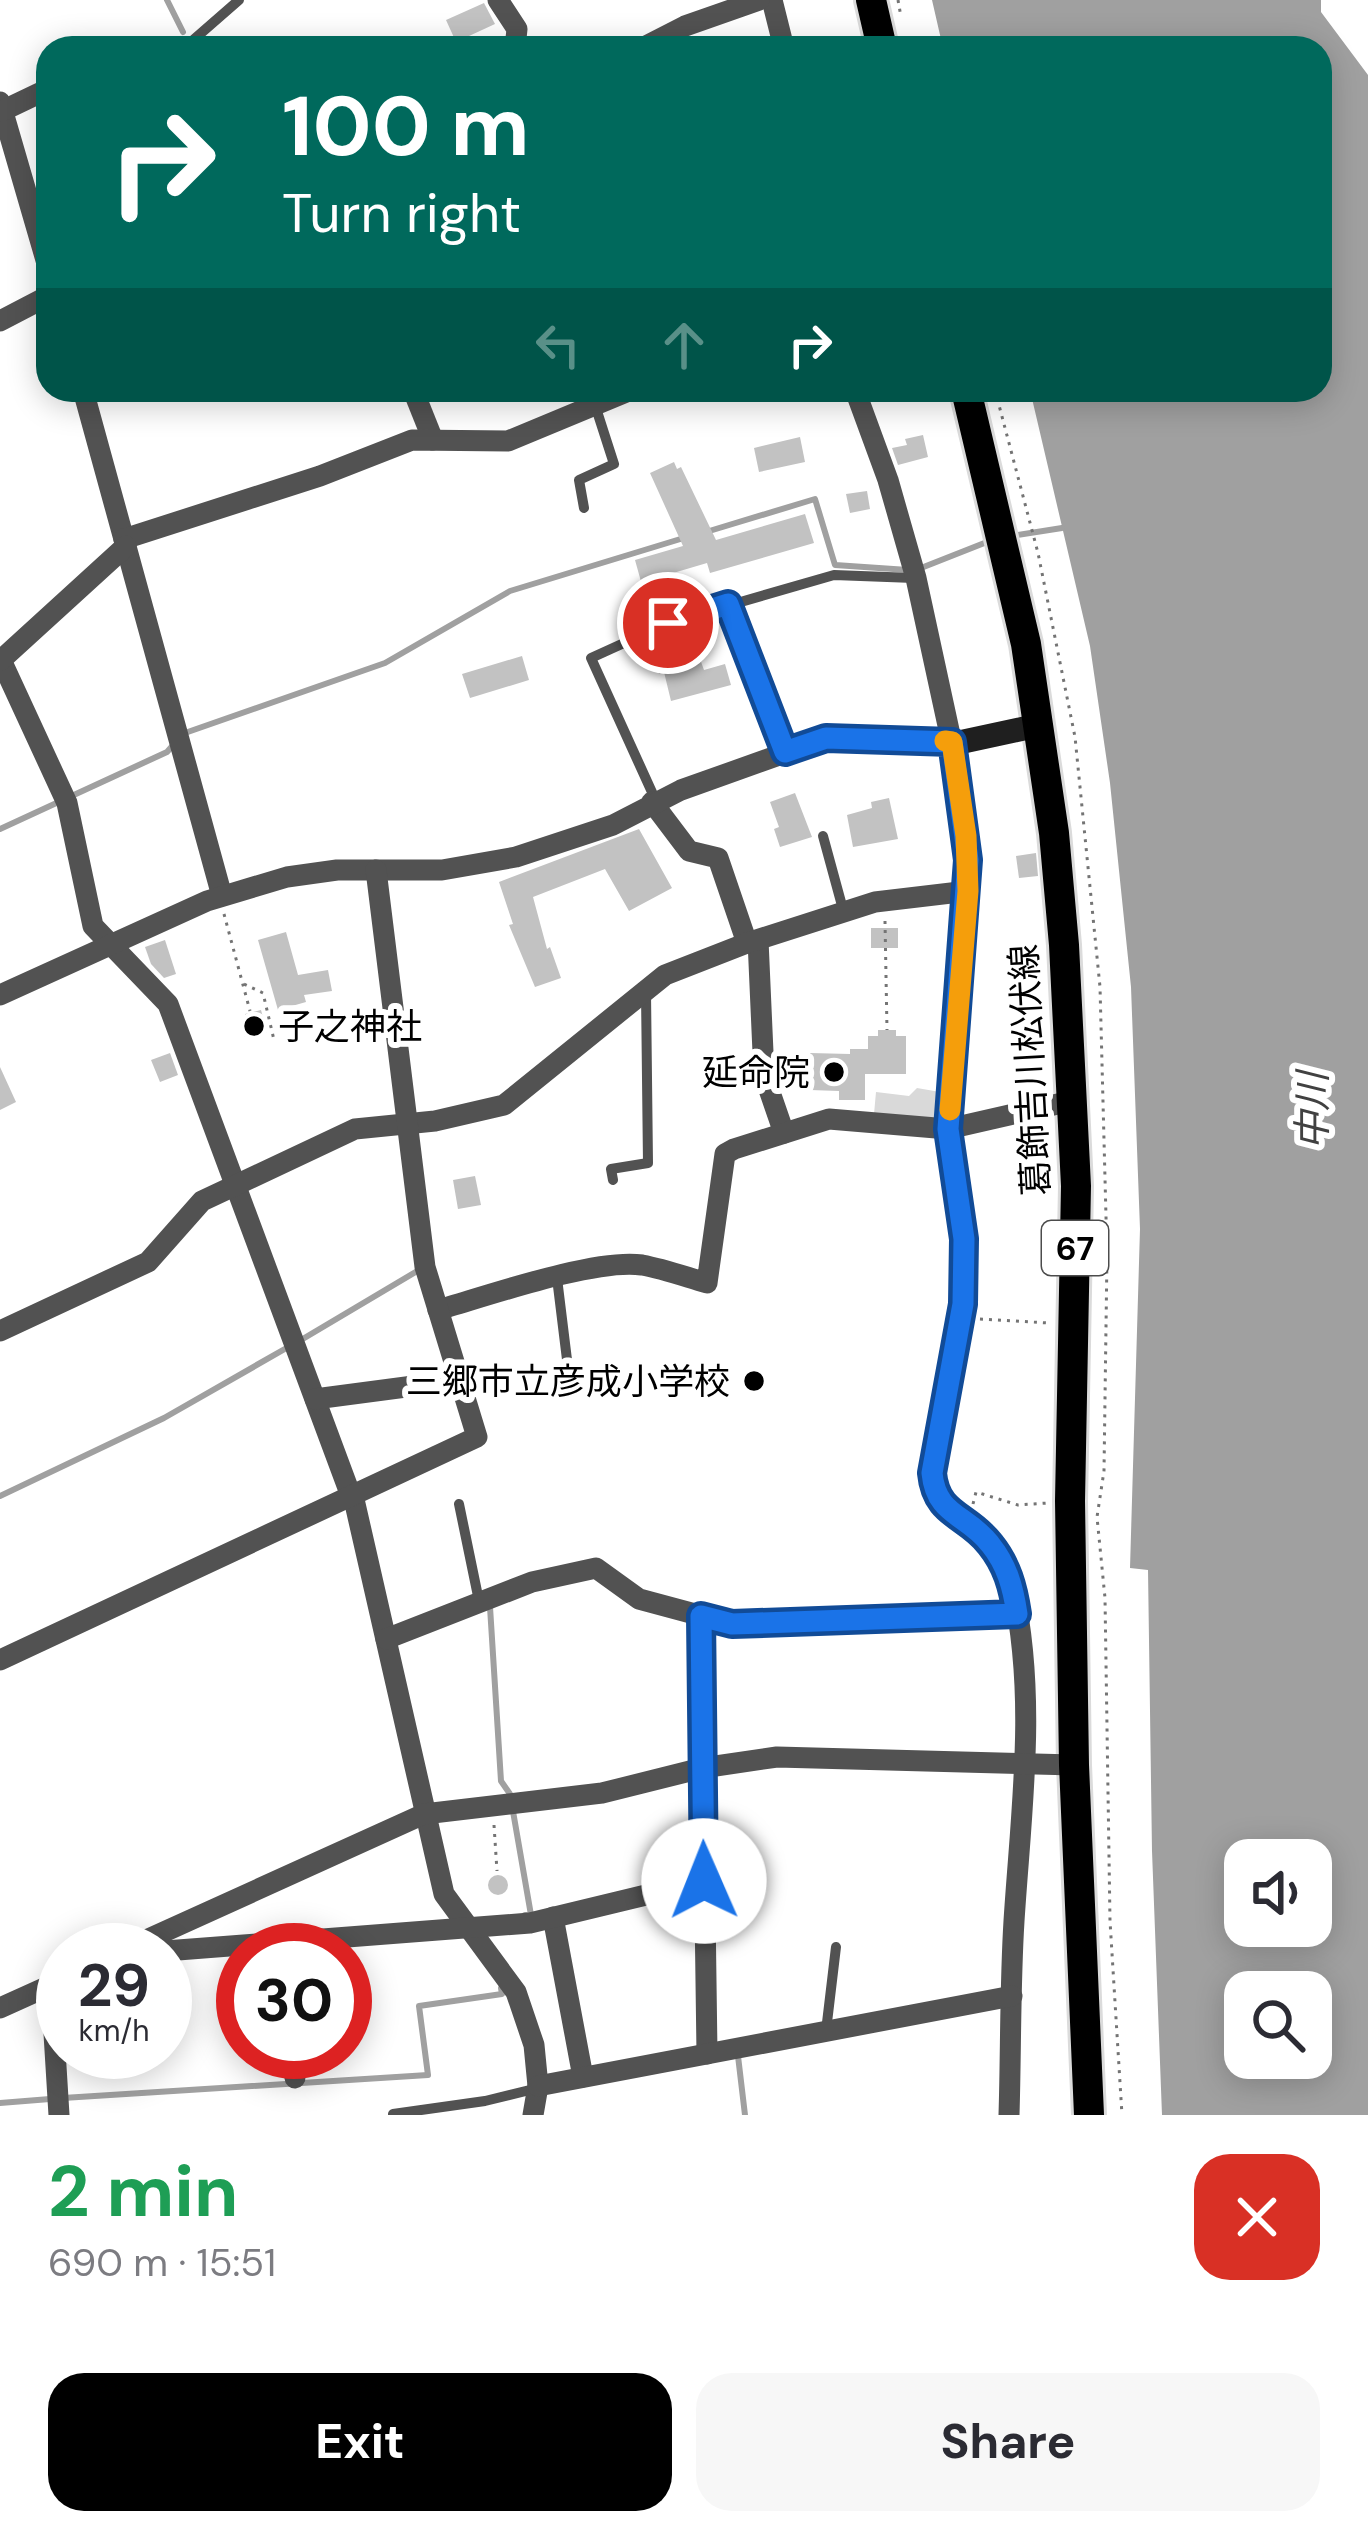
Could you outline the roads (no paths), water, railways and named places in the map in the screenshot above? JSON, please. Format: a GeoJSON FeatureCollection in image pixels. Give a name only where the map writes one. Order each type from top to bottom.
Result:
{"type":"FeatureCollection","features":[{"type":"Feature","properties":{"kind":"main road"},"geometry":{"type":"LineString","coordinates":[[871,0],[878,36]]}},
{"type":"Feature","properties":{"kind":"main road","name":"葛飾吉川松伏線"},"geometry":{"type":"LineString","coordinates":[[969,402],[1005,546],[1040,725],[1060,900],[1076,1186],[1070,1502],[1074,1766],[1088,2115]]}},
{"type":"Feature","properties":{"kind":"street"},"geometry":{"type":"LineString","coordinates":[[498,0],[517,29],[516,36]]}},
{"type":"Feature","properties":{"kind":"street"},"geometry":{"type":"LineString","coordinates":[[665,36],[759,0]]}},
{"type":"Feature","properties":{"kind":"street"},"geometry":{"type":"LineString","coordinates":[[772,0],[781,36]]}},
{"type":"Feature","properties":{"kind":"street"},"geometry":{"type":"LineString","coordinates":[[36,94],[1,110],[36,227]]}},
{"type":"Feature","properties":{"kind":"street"},"geometry":{"type":"LineString","coordinates":[[0,321],[36,302]]}},
{"type":"Feature","properties":{"kind":"street"},"geometry":{"type":"LineString","coordinates":[[85,402],[221,897]]}},
{"type":"Feature","properties":{"kind":"street"},"geometry":{"type":"LineString","coordinates":[[417,402],[433,440]]}},
{"type":"Feature","properties":{"kind":"street"},"geometry":{"type":"LineString","coordinates":[[533,2115],[538,2087],[534,2045],[516,1992],[444,1894],[352,1496],[168,1004],[93,926],[67,803],[1,662],[125,542],[412,440],[508,441],[597,402]]}},
{"type":"Feature","properties":{"kind":"street"},"geometry":{"type":"LineString","coordinates":[[859,402],[916,578],[952,743],[966,836],[968,891],[948,1129],[964,1239],[961,1318],[932,1473],[938,1500],[988,1541],[1003,1564],[1017,1614],[1026,1764],[1009,2115]]}},
{"type":"Feature","properties":{"kind":"street"},"geometry":{"type":"LineString","coordinates":[[0,995],[221,897],[337,869],[442,869],[516,857],[613,825],[654,802],[826,738],[952,743],[1040,725]]}},
{"type":"Feature","properties":{"kind":"street"},"geometry":{"type":"LineString","coordinates":[[654,802],[689,851],[718,858],[753,941],[764,1076],[784,1133]]}},
{"type":"Feature","properties":{"kind":"street"},"geometry":{"type":"LineString","coordinates":[[0,1660],[477,1437],[425,1267],[376,869]]}},
{"type":"Feature","properties":{"kind":"street"},"geometry":{"type":"LineString","coordinates":[[0,1331],[148,1262],[202,1201],[355,1129],[435,1121],[503,1105],[665,975],[753,941],[885,901],[968,891]]}},
{"type":"Feature","properties":{"kind":"street"},"geometry":{"type":"LineString","coordinates":[[438,1310],[592,1268],[641,1265],[707,1283],[725,1154],[784,1133],[840,1118],[948,1129],[1071,1101]]}},
{"type":"Feature","properties":{"kind":"street"},"geometry":{"type":"LineString","coordinates":[[315,1399],[459,1380]]}},
{"type":"Feature","properties":{"kind":"street"},"geometry":{"type":"LineString","coordinates":[[386,1639],[532,1582],[596,1568],[639,1599],[732,1624],[1017,1614]]}},
{"type":"Feature","properties":{"kind":"street"},"geometry":{"type":"LineString","coordinates":[[701,1616],[707,2054]]}},
{"type":"Feature","properties":{"kind":"street"},"geometry":{"type":"LineString","coordinates":[[191,1923],[424,1814],[602,1793],[702,1768],[777,1756],[1074,1766]]}},
{"type":"Feature","properties":{"kind":"street"},"geometry":{"type":"LineString","coordinates":[[372,1939],[553,1917],[704,1881]]}},
{"type":"Feature","properties":{"kind":"street"},"geometry":{"type":"LineString","coordinates":[[553,1917],[584,2077]]}},
{"type":"Feature","properties":{"kind":"street"},"geometry":{"type":"LineString","coordinates":[[0,2008],[36,1992]]}},
{"type":"Feature","properties":{"kind":"street"},"geometry":{"type":"LineString","coordinates":[[538,2087],[1012,1996]]}},
{"type":"Feature","properties":{"kind":"street"},"geometry":{"type":"LineString","coordinates":[[58,2079],[59,2115]]}},
{"type":"Feature","properties":{"kind":"lane"},"geometry":{"type":"LineString","coordinates":[[198,36],[239,0]]}},
{"type":"Feature","properties":{"kind":"lane"},"geometry":{"type":"LineString","coordinates":[[584,508],[579,480],[614,464],[594,403]]}},
{"type":"Feature","properties":{"kind":"lane"},"geometry":{"type":"LineString","coordinates":[[654,802],[591,658],[668,623],[834,575],[916,578]]}},
{"type":"Feature","properties":{"kind":"lane"},"geometry":{"type":"LineString","coordinates":[[728,604],[785,752]]}},
{"type":"Feature","properties":{"kind":"lane"},"geometry":{"type":"LineString","coordinates":[[823,836],[844,913]]}},
{"type":"Feature","properties":{"kind":"lane"},"geometry":{"type":"LineString","coordinates":[[613,1180],[611,1169],[648,1163],[646,990]]}},
{"type":"Feature","properties":{"kind":"lane"},"geometry":{"type":"LineString","coordinates":[[557,1278],[569,1376]]}},
{"type":"Feature","properties":{"kind":"lane"},"geometry":{"type":"LineString","coordinates":[[459,1504],[479,1604]]}},
{"type":"Feature","properties":{"kind":"lane"},"geometry":{"type":"LineString","coordinates":[[826,2031],[836,1947]]}},
{"type":"Feature","properties":{"kind":"lane"},"geometry":{"type":"LineString","coordinates":[[393,2114],[485,2101],[538,2087]]}},
{"type":"Feature","properties":{"kind":"water","name":"中川"},"geometry":{"type":"Polygon","coordinates":[[[932,0],[1321,0],[1321,12],[1368,75],[1368,2115],[1162,2115],[1148,1570],[1130,1568],[1140,1229],[1131,987],[1090,646],[1033,402],[1332,402],[1332,36],[940,36],[932,0]]]}},
{"type":"Feature","properties":{"kind":"waterway"},"geometry":{"type":"LineString","coordinates":[[167,0],[183,32]]}},
{"type":"Feature","properties":{"kind":"waterway"},"geometry":{"type":"LineString","coordinates":[[706,532],[815,499],[835,565],[908,570]]}},
{"type":"Feature","properties":{"kind":"waterway"},"geometry":{"type":"LineString","coordinates":[[1011,536],[1062,528]]}},
{"type":"Feature","properties":{"kind":"waterway"},"geometry":{"type":"LineString","coordinates":[[182,734],[385,663],[510,591],[687,537]]}},
{"type":"Feature","properties":{"kind":"waterway"},"geometry":{"type":"LineString","coordinates":[[921,568],[992,540]]}},
{"type":"Feature","properties":{"kind":"waterway"},"geometry":{"type":"LineString","coordinates":[[0,829],[167,752],[174,744]]}},
{"type":"Feature","properties":{"kind":"waterway"},"geometry":{"type":"LineString","coordinates":[[301,1340],[419,1270]]}},
{"type":"Feature","properties":{"kind":"waterway"},"geometry":{"type":"LineString","coordinates":[[0,1496],[164,1418],[290,1346]]}},
{"type":"Feature","properties":{"kind":"waterway"},"geometry":{"type":"LineString","coordinates":[[490,1607],[501,1781],[510,1794],[531,1915],[525,1915]]}},
{"type":"Feature","properties":{"kind":"waterway"},"geometry":{"type":"LineString","coordinates":[[63,2098],[428,2075],[419,2006],[502,1994],[501,1988]]}},
{"type":"Feature","properties":{"kind":"waterway"},"geometry":{"type":"LineString","coordinates":[[738,2056],[745,2115]]}},
{"type":"Feature","properties":{"kind":"waterway"},"geometry":{"type":"LineString","coordinates":[[0,2103],[50,2099]]}},
{"type":"Feature","properties":{"kind":"place","name":"子之神社"},"geometry":{"type":"Point","coordinates":[254,1026]}},
{"type":"Feature","properties":{"kind":"place","name":"延命院"},"geometry":{"type":"Point","coordinates":[834,1072]}},
{"type":"Feature","properties":{"kind":"place","name":"三郷市立彦成小学校"},"geometry":{"type":"Point","coordinates":[754,1381]}}]}
